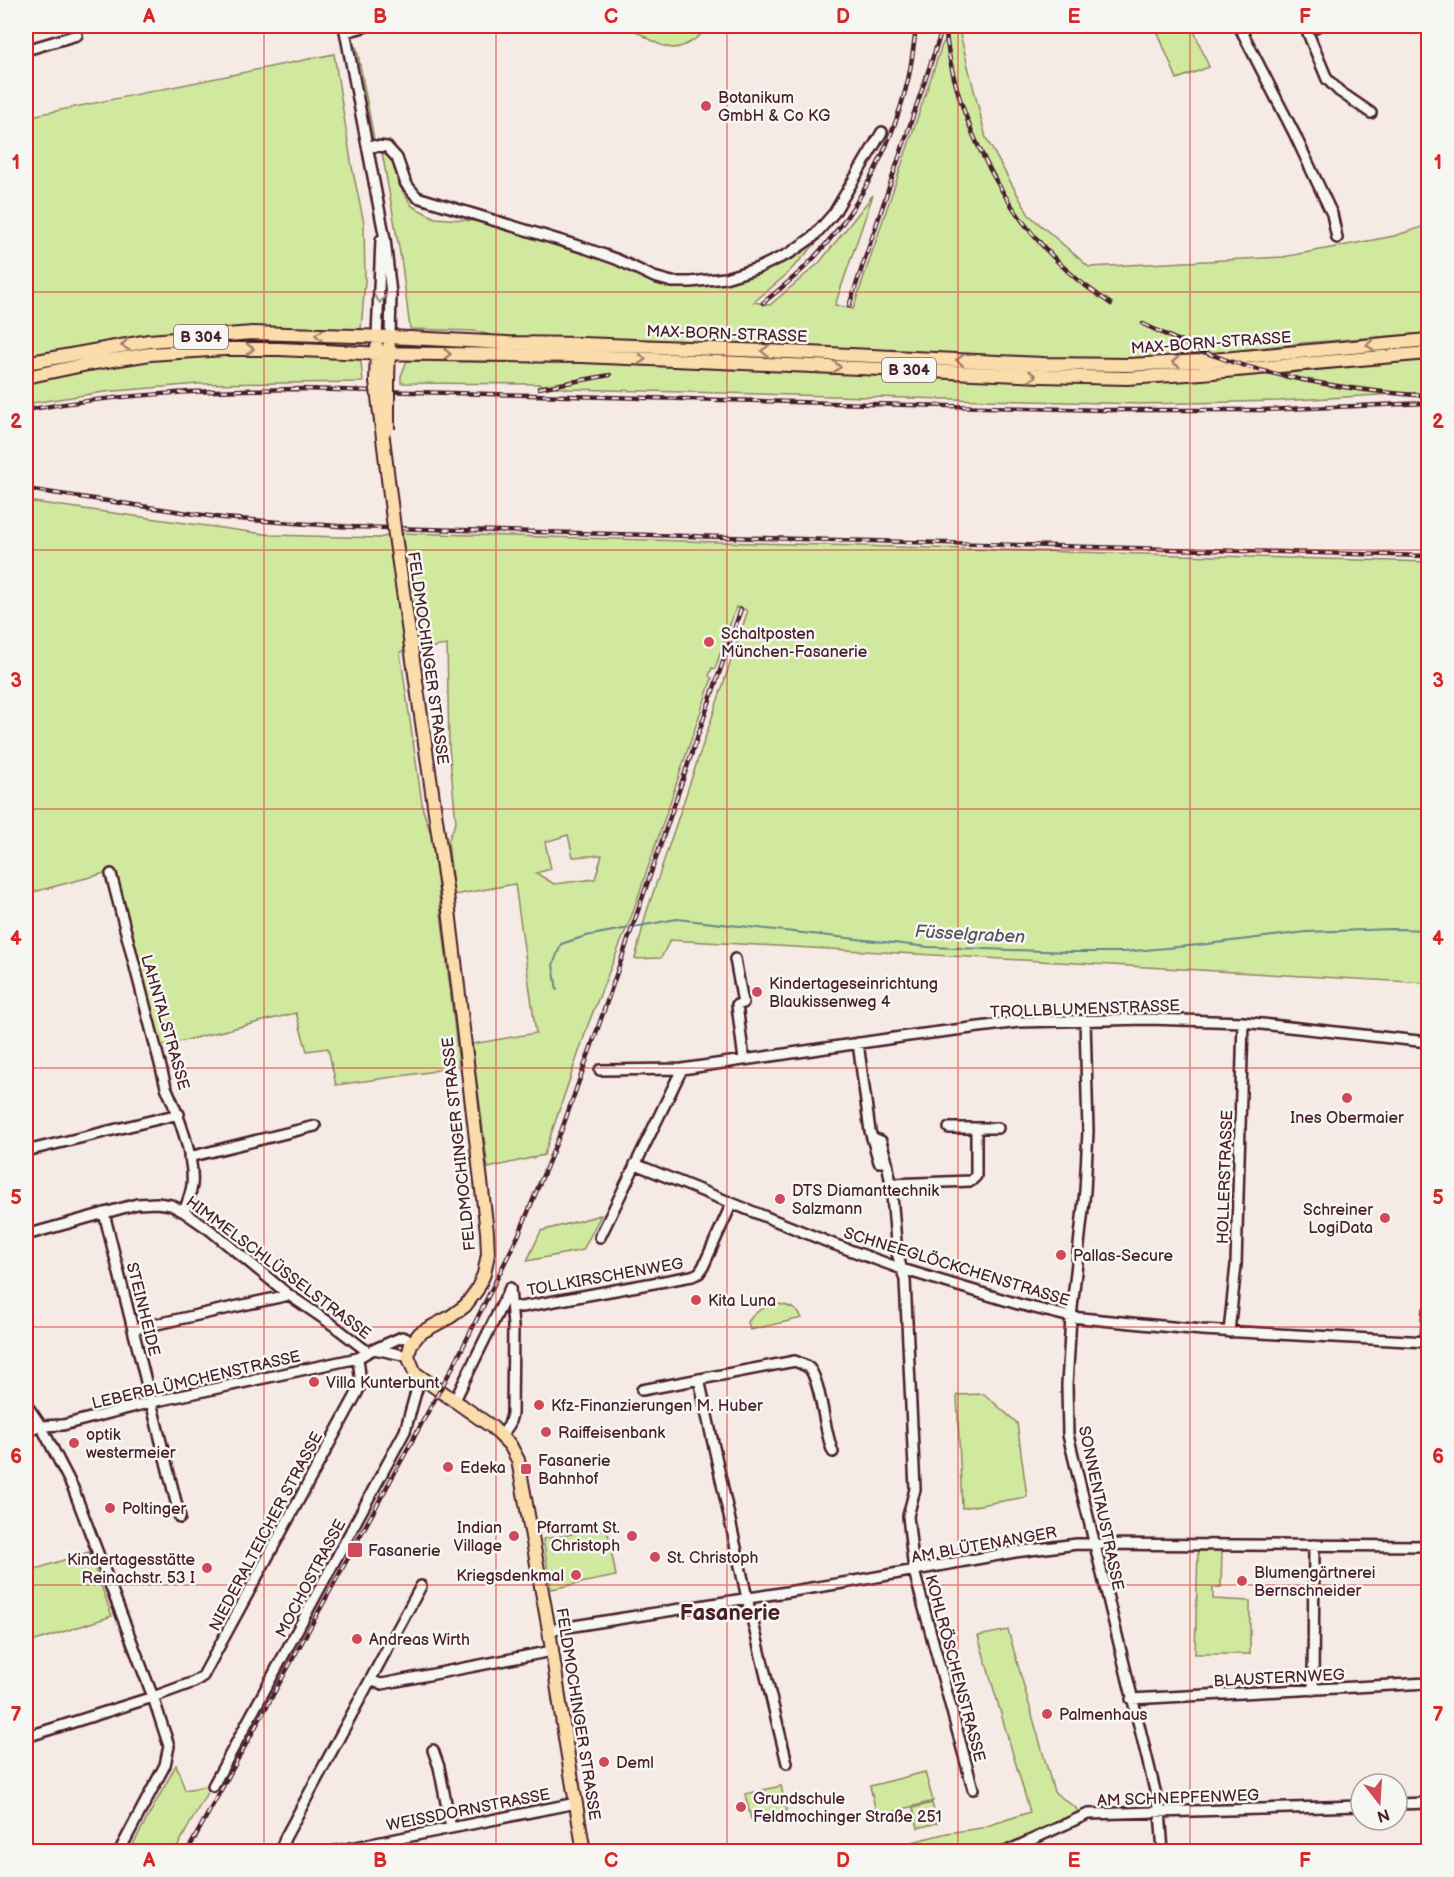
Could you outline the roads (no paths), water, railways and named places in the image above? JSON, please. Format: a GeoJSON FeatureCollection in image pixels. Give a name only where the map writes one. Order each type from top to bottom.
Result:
{"type":"FeatureCollection","features":[{"type":"Feature","properties":{"kind":"main road","name":"MAX-BORN-STRASSE"},"geometry":{"type":"LineString","coordinates":[[26,363],[149,341],[240,334],[384,337],[1043,364],[1129,365],[1201,361],[1428,340]]}},
{"type":"Feature","properties":{"kind":"main road","name":"FELDMOCHINGER STRASSE"},"geometry":{"type":"LineString","coordinates":[[384,337],[382,441],[448,902],[488,1254],[484,1274],[477,1290],[465,1306],[423,1331],[413,1341]]}},
{"type":"Feature","properties":{"kind":"main road","name":"MAX-BORN-STRASSE"},"geometry":{"type":"LineString","coordinates":[[26,377],[150,354],[224,349],[582,356],[1127,378],[1428,353]]}},
{"type":"Feature","properties":{"kind":"main road"},"geometry":{"type":"LineString","coordinates":[[408,1356],[413,1341]]}},
{"type":"Feature","properties":{"kind":"main road","name":"FELDMOCHINGER STRASSE"},"geometry":{"type":"LineString","coordinates":[[408,1356],[412,1369],[420,1378],[482,1419],[510,1445],[518,1460],[549,1630],[584,1851]]}},
{"type":"Feature","properties":{"kind":"street"},"geometry":{"type":"LineString","coordinates":[[345,29],[367,26]]}},
{"type":"Feature","properties":{"kind":"street"},"geometry":{"type":"LineString","coordinates":[[1239,26],[1294,133],[1332,214],[1337,238]]}},
{"type":"Feature","properties":{"kind":"street"},"geometry":{"type":"LineString","coordinates":[[1318,26],[1306,28],[1327,79],[1339,91],[1371,112]]}},
{"type":"Feature","properties":{"kind":"street","name":"FELDMOCHINGER STRASSE"},"geometry":{"type":"LineString","coordinates":[[345,29],[381,220],[384,337]]}},
{"type":"Feature","properties":{"kind":"street"},"geometry":{"type":"LineString","coordinates":[[26,50],[77,35]]}},
{"type":"Feature","properties":{"kind":"street"},"geometry":{"type":"LineString","coordinates":[[367,145],[387,147],[397,158],[406,184],[417,198],[585,248],[616,259],[654,277],[672,282],[691,282],[724,278],[758,268],[790,253],[813,237],[834,213],[882,132]]}},
{"type":"Feature","properties":{"kind":"street","name":"LAHNTALSTRASSE"},"geometry":{"type":"LineString","coordinates":[[111,874],[166,1087],[179,1114],[189,1157],[193,1176],[184,1212]]}},
{"type":"Feature","properties":{"kind":"street"},"geometry":{"type":"LineString","coordinates":[[735,959],[743,1003],[736,1005],[744,1060]]}},
{"type":"Feature","properties":{"kind":"street","name":"TROLLBLUMENSTRASSE"},"geometry":{"type":"LineString","coordinates":[[600,1070],[682,1069],[1019,1022],[1148,1019],[1244,1022],[1428,1042]]}},
{"type":"Feature","properties":{"kind":"street","name":"SONNENTAUSTRASSE"},"geometry":{"type":"LineString","coordinates":[[1085,1021],[1088,1131],[1086,1182],[1071,1317],[1067,1385],[1068,1435],[1160,1811],[1163,1851]]}},
{"type":"Feature","properties":{"kind":"street","name":"HOLLERSTRASSE"},"geometry":{"type":"LineString","coordinates":[[1229,1332],[1236,1266],[1244,1022]]}},
{"type":"Feature","properties":{"kind":"street","name":"KOHLRÖSCHENSTRASSE"},"geometry":{"type":"LineString","coordinates":[[858,1043],[872,1138],[881,1141],[887,1162],[897,1253],[906,1292],[915,1489],[908,1516],[914,1571],[973,1789]]}},
{"type":"Feature","properties":{"kind":"street"},"geometry":{"type":"LineString","coordinates":[[600,1237],[682,1069]]}},
{"type":"Feature","properties":{"kind":"street"},"geometry":{"type":"LineString","coordinates":[[26,1151],[179,1114]]}},
{"type":"Feature","properties":{"kind":"street"},"geometry":{"type":"LineString","coordinates":[[189,1157],[315,1126]]}},
{"type":"Feature","properties":{"kind":"street"},"geometry":{"type":"LineString","coordinates":[[949,1128],[998,1128]]}},
{"type":"Feature","properties":{"kind":"street"},"geometry":{"type":"LineString","coordinates":[[891,1184],[971,1181],[976,1176],[976,1128]]}},
{"type":"Feature","properties":{"kind":"street","name":"SCHNEEGLÖCKCHENSTRASSE"},"geometry":{"type":"LineString","coordinates":[[635,1164],[833,1244],[902,1269],[1018,1304],[1071,1317],[1229,1332],[1427,1342]]}},
{"type":"Feature","properties":{"kind":"street","name":"TOLLKIRSCHENWEG"},"geometry":{"type":"LineString","coordinates":[[512,1306],[522,1307],[585,1297],[699,1273],[732,1203]]}},
{"type":"Feature","properties":{"kind":"street","name":"HIMMELSCHLÜSSELSTRASSE"},"geometry":{"type":"LineString","coordinates":[[26,1235],[137,1204],[171,1205],[210,1230],[289,1295],[371,1350]]}},
{"type":"Feature","properties":{"kind":"street","name":"STEINHEIDE"},"geometry":{"type":"LineString","coordinates":[[104,1213],[180,1518]]}},
{"type":"Feature","properties":{"kind":"street"},"geometry":{"type":"LineString","coordinates":[[455,1400],[510,1288],[512,1414],[509,1425],[501,1436]]}},
{"type":"Feature","properties":{"kind":"street"},"geometry":{"type":"LineString","coordinates":[[134,1329],[289,1295]]}},
{"type":"Feature","properties":{"kind":"street"},"geometry":{"type":"LineString","coordinates":[[1427,1342],[1428,1312]]}},
{"type":"Feature","properties":{"kind":"street"},"geometry":{"type":"LineString","coordinates":[[358,1358],[402,1337],[413,1341]]}},
{"type":"Feature","properties":{"kind":"street"},"geometry":{"type":"LineString","coordinates":[[371,1350],[408,1356]]}},
{"type":"Feature","properties":{"kind":"street","name":"LEBERBLÜMCHENSTRASSE"},"geometry":{"type":"LineString","coordinates":[[26,1432],[41,1426],[63,1425],[152,1401],[358,1358]]}},
{"type":"Feature","properties":{"kind":"street","name":"NIEDERALTEICHER STRASSE"},"geometry":{"type":"LineString","coordinates":[[26,1737],[153,1697],[194,1682],[203,1676],[357,1393],[361,1384],[358,1358]]}},
{"type":"Feature","properties":{"kind":"street"},"geometry":{"type":"LineString","coordinates":[[642,1390],[795,1361],[809,1368],[815,1379],[828,1441],[833,1452]]}},
{"type":"Feature","properties":{"kind":"street","name":"MOCHOSTRASSE"},"geometry":{"type":"LineString","coordinates":[[213,1786],[405,1431],[420,1378]]}},
{"type":"Feature","properties":{"kind":"street"},"geometry":{"type":"LineString","coordinates":[[699,1379],[747,1598],[787,1763]]}},
{"type":"Feature","properties":{"kind":"street"},"geometry":{"type":"LineString","coordinates":[[26,1404],[41,1426],[74,1488],[153,1697],[169,1746],[165,1765],[119,1851]]}},
{"type":"Feature","properties":{"kind":"street","name":"AM BLÜTENANGER"},"geometry":{"type":"LineString","coordinates":[[549,1630],[914,1571],[1015,1552],[1094,1543],[1428,1546]]}},
{"type":"Feature","properties":{"kind":"street"},"geometry":{"type":"LineString","coordinates":[[1313,1690],[1314,1545]]}},
{"type":"Feature","properties":{"kind":"street"},"geometry":{"type":"LineString","coordinates":[[280,1851],[421,1586]]}},
{"type":"Feature","properties":{"kind":"street"},"geometry":{"type":"LineString","coordinates":[[371,1681],[382,1684],[552,1651]]}},
{"type":"Feature","properties":{"kind":"street","name":"BLAUSTERNWEG"},"geometry":{"type":"LineString","coordinates":[[1131,1699],[1428,1683]]}},
{"type":"Feature","properties":{"kind":"street"},"geometry":{"type":"LineString","coordinates":[[433,1750],[440,1767],[452,1828]]}},
{"type":"Feature","properties":{"kind":"street","name":"WEISSDORNSTRASSE"},"geometry":{"type":"LineString","coordinates":[[331,1851],[576,1803]]}},
{"type":"Feature","properties":{"kind":"street"},"geometry":{"type":"LineString","coordinates":[[1409,1804],[1428,1803]]}},
{"type":"Feature","properties":{"kind":"street","name":"AM SCHNEPFENWEG"},"geometry":{"type":"LineString","coordinates":[[1005,1851],[1088,1814],[1349,1806]]}},
{"type":"Feature","properties":{"kind":"waterway","name":"Füsselgraben"},"geometry":{"type":"LineString","coordinates":[[557,990],[553,965],[561,944],[586,936],[677,919],[929,947],[1070,952],[1123,952],[1306,932],[1428,930]]}},
{"type":"Feature","properties":{"kind":"railway"},"geometry":{"type":"LineString","coordinates":[[763,303],[800,272],[823,247],[856,204],[869,181],[892,132],[901,106],[913,53],[916,26]]}},
{"type":"Feature","properties":{"kind":"railway"},"geometry":{"type":"LineString","coordinates":[[945,26],[950,61],[959,96],[972,131],[1006,197],[1028,228],[1052,255],[1078,280],[1111,304]]}},
{"type":"Feature","properties":{"kind":"railway"},"geometry":{"type":"LineString","coordinates":[[849,306],[943,27]]}},
{"type":"Feature","properties":{"kind":"railway"},"geometry":{"type":"LineString","coordinates":[[1143,324],[1188,345],[1266,372],[1320,383],[1428,396]]}},
{"type":"Feature","properties":{"kind":"railway"},"geometry":{"type":"LineString","coordinates":[[539,388],[610,375]]}},
{"type":"Feature","properties":{"kind":"railway"},"geometry":{"type":"LineString","coordinates":[[26,410],[94,400],[162,394],[300,389],[1103,410],[1263,410],[1428,403]]}},
{"type":"Feature","properties":{"kind":"railway"},"geometry":{"type":"LineString","coordinates":[[26,489],[223,518],[353,527],[1428,556]]}},
{"type":"Feature","properties":{"kind":"railway"},"geometry":{"type":"LineString","coordinates":[[187,1852],[458,1357],[519,1234],[562,1129],[741,609]]}},
{"type":"Feature","properties":{"kind":"place","name":"Botanikum GmbH & Co KG"},"geometry":{"type":"Point","coordinates":[706,106]}},
{"type":"Feature","properties":{"kind":"place","name":"Schaltposten München-Fasanerie"},"geometry":{"type":"Point","coordinates":[709,642]}},
{"type":"Feature","properties":{"kind":"place","name":"Kindertageseinrichtung Blaukissenweg 4"},"geometry":{"type":"Point","coordinates":[757,992]}},
{"type":"Feature","properties":{"kind":"place","name":"Ines Obermaier"},"geometry":{"type":"Point","coordinates":[1347,1098]}},
{"type":"Feature","properties":{"kind":"place","name":"DTS Diamanttechnik Salzmann"},"geometry":{"type":"Point","coordinates":[780,1199]}},
{"type":"Feature","properties":{"kind":"place","name":"Schreiner LogiData"},"geometry":{"type":"Point","coordinates":[1385,1218]}},
{"type":"Feature","properties":{"kind":"place","name":"Pallas-Secure"},"geometry":{"type":"Point","coordinates":[1061,1255]}},
{"type":"Feature","properties":{"kind":"place","name":"Kita Luna"},"geometry":{"type":"Point","coordinates":[696,1300]}},
{"type":"Feature","properties":{"kind":"place","name":"Villa Kunterbunt"},"geometry":{"type":"Point","coordinates":[314,1382]}},
{"type":"Feature","properties":{"kind":"place","name":"Kfz-Finanzierungen M. Huber"},"geometry":{"type":"Point","coordinates":[539,1405]}},
{"type":"Feature","properties":{"kind":"place","name":"Raiffeisenbank"},"geometry":{"type":"Point","coordinates":[546,1432]}},
{"type":"Feature","properties":{"kind":"place","name":"optik westermeier"},"geometry":{"type":"Point","coordinates":[74,1443]}},
{"type":"Feature","properties":{"kind":"place","name":"Edeka"},"geometry":{"type":"Point","coordinates":[448,1467]}},
{"type":"Feature","properties":{"kind":"place","name":"Fasanerie Bahnhof"},"geometry":{"type":"Point","coordinates":[526,1469]}},
{"type":"Feature","properties":{"kind":"place","name":"Poltinger"},"geometry":{"type":"Point","coordinates":[110,1508]}},
{"type":"Feature","properties":{"kind":"place","name":"Indian Village"},"geometry":{"type":"Point","coordinates":[514,1536]}},
{"type":"Feature","properties":{"kind":"place","name":"Pfarramt St. Christoph"},"geometry":{"type":"Point","coordinates":[632,1536]}},
{"type":"Feature","properties":{"kind":"place","name":"Fasanerie"},"geometry":{"type":"Point","coordinates":[355,1550]}},
{"type":"Feature","properties":{"kind":"place","name":"St. Christoph"},"geometry":{"type":"Point","coordinates":[655,1557]}},
{"type":"Feature","properties":{"kind":"place","name":"Kindertagesstätte Reinachstr. 53 I"},"geometry":{"type":"Point","coordinates":[207,1568]}},
{"type":"Feature","properties":{"kind":"place","name":"Kriegsdenkmal"},"geometry":{"type":"Point","coordinates":[576,1575]}},
{"type":"Feature","properties":{"kind":"place","name":"Blumengärtnerei Bernschneider"},"geometry":{"type":"Point","coordinates":[1242,1581]}},
{"type":"Feature","properties":{"kind":"place","name":"Andreas Wirth"},"geometry":{"type":"Point","coordinates":[357,1639]}},
{"type":"Feature","properties":{"kind":"place","name":"Palmenhaus"},"geometry":{"type":"Point","coordinates":[1047,1714]}},
{"type":"Feature","properties":{"kind":"place","name":"Deml"},"geometry":{"type":"Point","coordinates":[604,1762]}},
{"type":"Feature","properties":{"kind":"place","name":"Grundschule Feldmochinger Straße 251"},"geometry":{"type":"Point","coordinates":[741,1807]}},
{"type":"Feature","properties":{"kind":"district","name":"Fasanerie"},"geometry":{"type":"Point","coordinates":[730,1612]}}]}
